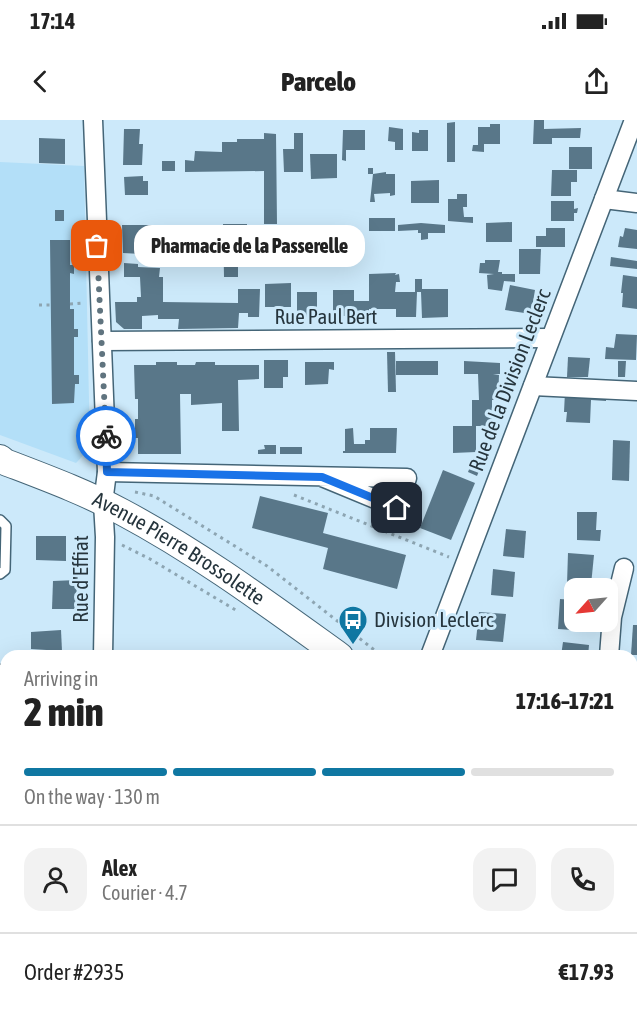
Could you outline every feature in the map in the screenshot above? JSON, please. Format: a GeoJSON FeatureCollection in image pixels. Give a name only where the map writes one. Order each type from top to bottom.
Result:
{"type":"FeatureCollection","features":[{"type":"Feature","properties":{"kind":"main road","name":"Avenue Pierre Brossolette"},"geometry":{"type":"LineString","coordinates":[[1,463],[106,487],[331,650]]}},
{"type":"Feature","properties":{"kind":"street","name":"Rue d'Effiat"},"geometry":{"type":"LineString","coordinates":[[93,120],[106,487],[103,650]]}},
{"type":"Feature","properties":{"kind":"street","name":"Rue de la Division Leclerc"},"geometry":{"type":"LineString","coordinates":[[432,650],[634,120]]}},
{"type":"Feature","properties":{"kind":"street"},"geometry":{"type":"LineString","coordinates":[[604,199],[637,203]]}},
{"type":"Feature","properties":{"kind":"street","name":"Rue Paul Bert"},"geometry":{"type":"LineString","coordinates":[[102,341],[550,338]]}},
{"type":"Feature","properties":{"kind":"street"},"geometry":{"type":"LineString","coordinates":[[532,386],[637,391]]}},
{"type":"Feature","properties":{"kind":"street"},"geometry":{"type":"LineString","coordinates":[[106,487],[271,476],[322,477]]}},
{"type":"Feature","properties":{"kind":"street"},"geometry":{"type":"LineString","coordinates":[[609,650],[612,617],[624,568]]}},
{"type":"Feature","properties":{"kind":"lane"},"geometry":{"type":"LineString","coordinates":[[0,520],[6,526],[6,537],[5,570],[0,574]]}},
{"type":"Feature","properties":{"kind":"path"},"geometry":{"type":"LineString","coordinates":[[39,305],[51,304]]}},
{"type":"Feature","properties":{"kind":"path"},"geometry":{"type":"LineString","coordinates":[[271,476],[279,489],[465,563]]}},
{"type":"Feature","properties":{"kind":"path"},"geometry":{"type":"LineString","coordinates":[[106,487],[154,496],[267,566],[374,650]]}},
{"type":"Feature","properties":{"kind":"path"},"geometry":{"type":"LineString","coordinates":[[105,537],[150,559],[248,618]]}},
{"type":"Feature","properties":{"kind":"shaded area"},"geometry":{"type":"Polygon","coordinates":[[[0,162],[84,166],[90,448],[76,463],[0,435],[0,162]]]}},
{"type":"Feature","properties":{"kind":"building"},"geometry":{"type":"Polygon","coordinates":[[[534,120],[544,120],[544,129],[581,128],[580,138],[552,138],[552,144],[533,144],[534,120]]]}},
{"type":"Feature","properties":{"kind":"building"},"geometry":{"type":"Polygon","coordinates":[[[455,122],[455,162],[447,162],[447,123],[455,122]]]}},
{"type":"Feature","properties":{"kind":"building"},"geometry":{"type":"Polygon","coordinates":[[[490,124],[500,124],[500,144],[484,144],[484,152],[472,151],[473,145],[478,145],[478,127],[490,127],[490,124]]]}},
{"type":"Feature","properties":{"kind":"building"},"geometry":{"type":"Polygon","coordinates":[[[389,127],[403,129],[403,150],[395,150],[395,142],[388,141],[389,127]]]}},
{"type":"Feature","properties":{"kind":"building"},"geometry":{"type":"Polygon","coordinates":[[[124,129],[140,129],[139,144],[143,144],[142,165],[123,165],[124,129]]]}},
{"type":"Feature","properties":{"kind":"building"},"geometry":{"type":"Polygon","coordinates":[[[343,130],[365,130],[365,150],[346,150],[346,161],[342,160],[343,130]]]}},
{"type":"Feature","properties":{"kind":"building"},"geometry":{"type":"Polygon","coordinates":[[[419,130],[428,130],[428,151],[412,151],[412,132],[419,133],[419,130]]]}},
{"type":"Feature","properties":{"kind":"building"},"geometry":{"type":"Polygon","coordinates":[[[264,133],[276,134],[277,224],[264,224],[264,171],[185,172],[185,160],[194,161],[195,151],[222,152],[222,142],[237,142],[237,139],[264,139],[264,133]]]}},
{"type":"Feature","properties":{"kind":"building"},"geometry":{"type":"Polygon","coordinates":[[[294,133],[303,133],[303,172],[284,172],[283,149],[294,149],[294,133]]]}},
{"type":"Feature","properties":{"kind":"building"},"geometry":{"type":"Polygon","coordinates":[[[39,138],[65,139],[65,164],[39,163],[39,138]]]}},
{"type":"Feature","properties":{"kind":"building"},"geometry":{"type":"Polygon","coordinates":[[[569,147],[592,147],[592,169],[569,169],[569,147]]]}},
{"type":"Feature","properties":{"kind":"building"},"geometry":{"type":"Polygon","coordinates":[[[310,154],[337,154],[337,178],[311,179],[310,154]]]}},
{"type":"Feature","properties":{"kind":"building"},"geometry":{"type":"Polygon","coordinates":[[[162,161],[175,161],[175,171],[162,171],[162,161]]]}},
{"type":"Feature","properties":{"kind":"building"},"geometry":{"type":"Polygon","coordinates":[[[368,168],[373,168],[373,174],[368,174],[368,168]]]}},
{"type":"Feature","properties":{"kind":"building"},"geometry":{"type":"Polygon","coordinates":[[[552,170],[577,170],[577,182],[571,182],[571,196],[551,196],[552,170]]]}},
{"type":"Feature","properties":{"kind":"building"},"geometry":{"type":"Polygon","coordinates":[[[386,172],[386,174],[395,174],[395,195],[374,194],[375,202],[370,202],[373,174],[386,172]]]}},
{"type":"Feature","properties":{"kind":"building"},"geometry":{"type":"Polygon","coordinates":[[[143,176],[143,181],[148,181],[148,195],[125,195],[124,177],[143,176]]]}},
{"type":"Feature","properties":{"kind":"building"},"geometry":{"type":"Polygon","coordinates":[[[439,180],[439,203],[411,203],[411,181],[439,180]]]}},
{"type":"Feature","properties":{"kind":"building"},"geometry":{"type":"Polygon","coordinates":[[[457,194],[467,194],[467,207],[463,207],[464,217],[473,217],[473,223],[448,221],[448,199],[457,199],[457,194]]]}},
{"type":"Feature","properties":{"kind":"building"},"geometry":{"type":"Polygon","coordinates":[[[551,201],[574,201],[574,209],[578,208],[577,213],[574,213],[574,221],[551,221],[551,201]]]}},
{"type":"Feature","properties":{"kind":"building"},"geometry":{"type":"Polygon","coordinates":[[[55,210],[64,210],[64,221],[55,221],[55,210]]]}},
{"type":"Feature","properties":{"kind":"building"},"geometry":{"type":"Polygon","coordinates":[[[369,218],[395,218],[395,231],[369,231],[369,218]]]}},
{"type":"Feature","properties":{"kind":"building"},"geometry":{"type":"Polygon","coordinates":[[[512,222],[512,242],[486,242],[486,223],[512,222]]]}},
{"type":"Feature","properties":{"kind":"building"},"geometry":{"type":"Polygon","coordinates":[[[421,223],[445,225],[445,233],[428,233],[428,239],[421,240],[421,233],[418,233],[418,230],[398,231],[398,225],[421,223]]]}},
{"type":"Feature","properties":{"kind":"building"},"geometry":{"type":"Polygon","coordinates":[[[223,224],[247,224],[247,245],[238,246],[238,277],[224,277],[223,224]]]}},
{"type":"Feature","properties":{"kind":"building"},"geometry":{"type":"Polygon","coordinates":[[[122,225],[180,225],[180,237],[165,237],[166,251],[160,250],[159,255],[123,253],[122,225]]]}},
{"type":"Feature","properties":{"kind":"building"},"geometry":{"type":"Polygon","coordinates":[[[191,225],[205,225],[205,248],[192,248],[191,225]]]}},
{"type":"Feature","properties":{"kind":"building"},"geometry":{"type":"Polygon","coordinates":[[[546,228],[565,228],[565,247],[536,247],[536,236],[546,236],[546,228]]]}},
{"type":"Feature","properties":{"kind":"building"},"geometry":{"type":"Polygon","coordinates":[[[625,228],[637,230],[637,249],[618,247],[620,236],[623,237],[625,228]]]}},
{"type":"Feature","properties":{"kind":"building"},"geometry":{"type":"Polygon","coordinates":[[[50,240],[70,240],[70,265],[74,265],[74,274],[70,273],[70,309],[74,309],[74,329],[78,329],[78,337],[74,337],[74,375],[79,375],[79,384],[75,384],[74,403],[52,404],[50,240]]]}},
{"type":"Feature","properties":{"kind":"building"},"geometry":{"type":"Polygon","coordinates":[[[323,240],[354,240],[355,264],[323,264],[323,240]]]}},
{"type":"Feature","properties":{"kind":"building"},"geometry":{"type":"Polygon","coordinates":[[[288,247],[288,251],[296,253],[297,261],[268,262],[268,255],[278,254],[278,248],[288,247]]]}},
{"type":"Feature","properties":{"kind":"building"},"geometry":{"type":"Polygon","coordinates":[[[519,249],[541,249],[540,274],[519,274],[519,249]]]}},
{"type":"Feature","properties":{"kind":"building"},"geometry":{"type":"Polygon","coordinates":[[[611,257],[637,261],[637,269],[610,266],[611,257]]]}},
{"type":"Feature","properties":{"kind":"building"},"geometry":{"type":"Polygon","coordinates":[[[485,260],[500,260],[498,272],[515,274],[515,282],[504,281],[502,291],[488,289],[487,275],[494,274],[479,273],[480,263],[485,263],[485,260]]]}},
{"type":"Feature","properties":{"kind":"building"},"geometry":{"type":"Polygon","coordinates":[[[124,263],[138,264],[138,267],[160,268],[159,277],[163,277],[163,302],[238,303],[238,289],[260,289],[259,317],[248,317],[248,313],[239,313],[238,328],[178,329],[179,319],[158,319],[158,315],[142,316],[142,329],[124,329],[116,322],[115,302],[137,302],[137,297],[141,297],[140,277],[124,277],[124,263]]]}},
{"type":"Feature","properties":{"kind":"building"},"geometry":{"type":"Polygon","coordinates":[[[396,273],[395,275],[399,274],[400,282],[396,282],[395,292],[415,292],[415,279],[422,279],[422,289],[448,289],[448,317],[422,318],[421,292],[417,292],[416,317],[396,317],[396,309],[369,309],[369,316],[333,316],[333,290],[354,290],[354,301],[369,301],[369,274],[396,273]]]}},
{"type":"Feature","properties":{"kind":"building"},"geometry":{"type":"Polygon","coordinates":[[[623,275],[637,277],[637,309],[622,307],[623,275]]]}},
{"type":"Feature","properties":{"kind":"building"},"geometry":{"type":"Polygon","coordinates":[[[291,283],[291,307],[265,307],[265,284],[291,283]]]}},
{"type":"Feature","properties":{"kind":"building"},"geometry":{"type":"Polygon","coordinates":[[[510,285],[535,290],[531,314],[505,310],[510,285]]]}},
{"type":"Feature","properties":{"kind":"building"},"geometry":{"type":"Polygon","coordinates":[[[297,292],[317,292],[317,317],[297,317],[297,292]]]}},
{"type":"Feature","properties":{"kind":"building"},"geometry":{"type":"Polygon","coordinates":[[[616,334],[637,335],[636,360],[605,359],[606,347],[614,348],[616,334]]]}},
{"type":"Feature","properties":{"kind":"building"},"geometry":{"type":"Polygon","coordinates":[[[387,352],[395,352],[396,392],[388,392],[387,352]]]}},
{"type":"Feature","properties":{"kind":"building"},"geometry":{"type":"Polygon","coordinates":[[[568,357],[590,358],[588,377],[567,377],[568,357]]]}},
{"type":"Feature","properties":{"kind":"building"},"geometry":{"type":"Polygon","coordinates":[[[264,360],[288,360],[288,377],[283,377],[283,388],[264,388],[264,360]]]}},
{"type":"Feature","properties":{"kind":"building"},"geometry":{"type":"Polygon","coordinates":[[[396,361],[438,361],[438,375],[396,375],[396,361]]]}},
{"type":"Feature","properties":{"kind":"building"},"geometry":{"type":"Polygon","coordinates":[[[464,361],[500,363],[500,374],[493,374],[499,375],[498,400],[492,400],[492,426],[476,426],[476,452],[453,453],[453,426],[472,426],[472,400],[479,400],[478,374],[464,374],[464,361]]]}},
{"type":"Feature","properties":{"kind":"building"},"geometry":{"type":"Polygon","coordinates":[[[618,361],[626,361],[625,377],[618,377],[618,361]]]}},
{"type":"Feature","properties":{"kind":"building"},"geometry":{"type":"Polygon","coordinates":[[[156,362],[177,362],[177,365],[215,362],[215,365],[259,365],[259,379],[238,380],[239,431],[222,431],[222,403],[191,405],[191,394],[180,394],[181,454],[138,454],[135,419],[138,419],[138,399],[135,399],[134,365],[156,365],[156,362]]]}},
{"type":"Feature","properties":{"kind":"building"},"geometry":{"type":"Polygon","coordinates":[[[305,362],[334,362],[334,370],[329,369],[328,384],[305,385],[305,362]]]}},
{"type":"Feature","properties":{"kind":"building"},"geometry":{"type":"Polygon","coordinates":[[[565,392],[606,394],[606,401],[591,400],[590,423],[566,422],[565,392]]]}},
{"type":"Feature","properties":{"kind":"building"},"geometry":{"type":"Polygon","coordinates":[[[353,428],[354,444],[365,444],[365,440],[370,440],[370,428],[397,428],[396,453],[343,453],[345,451],[345,429],[353,428]]]}},
{"type":"Feature","properties":{"kind":"building"},"geometry":{"type":"Polygon","coordinates":[[[613,440],[630,441],[629,481],[612,480],[613,440]]]}},
{"type":"Feature","properties":{"kind":"building"},"geometry":{"type":"Polygon","coordinates":[[[264,445],[276,445],[276,454],[258,454],[258,450],[265,449],[264,445]]]}},
{"type":"Feature","properties":{"kind":"building"},"geometry":{"type":"Polygon","coordinates":[[[280,447],[302,447],[302,454],[280,454],[280,447]]]}},
{"type":"Feature","properties":{"kind":"building"},"geometry":{"type":"Polygon","coordinates":[[[472,462],[481,466],[477,476],[468,472],[472,462]]]}},
{"type":"Feature","properties":{"kind":"building"},"geometry":{"type":"Polygon","coordinates":[[[443,470],[475,483],[451,540],[420,528],[443,470]]]}},
{"type":"Feature","properties":{"kind":"building"},"geometry":{"type":"Polygon","coordinates":[[[260,496],[328,513],[323,533],[406,555],[397,589],[323,569],[328,548],[252,528],[260,496]]]}},
{"type":"Feature","properties":{"kind":"building"},"geometry":{"type":"Polygon","coordinates":[[[577,512],[597,512],[596,530],[601,530],[600,541],[577,540],[577,512]]]}},
{"type":"Feature","properties":{"kind":"building"},"geometry":{"type":"Polygon","coordinates":[[[506,529],[526,531],[524,558],[503,556],[506,529]]]}},
{"type":"Feature","properties":{"kind":"building"},"geometry":{"type":"Polygon","coordinates":[[[36,536],[66,536],[66,561],[36,560],[36,536]]]}},
{"type":"Feature","properties":{"kind":"building"},"geometry":{"type":"Polygon","coordinates":[[[568,553],[594,555],[592,578],[567,578],[568,553]]]}},
{"type":"Feature","properties":{"kind":"building"},"geometry":{"type":"Polygon","coordinates":[[[493,569],[515,572],[513,597],[491,595],[493,569]]]}},
{"type":"Feature","properties":{"kind":"building"},"geometry":{"type":"Polygon","coordinates":[[[77,580],[76,609],[52,609],[53,581],[77,580]]]}},
{"type":"Feature","properties":{"kind":"building"},"geometry":{"type":"Polygon","coordinates":[[[560,599],[564,599],[564,629],[558,629],[560,599]]]}},
{"type":"Feature","properties":{"kind":"building"},"geometry":{"type":"Polygon","coordinates":[[[479,612],[506,614],[503,642],[476,640],[479,612]]]}},
{"type":"Feature","properties":{"kind":"building"},"geometry":{"type":"Polygon","coordinates":[[[633,625],[637,625],[637,650],[631,650],[633,625]]]}},
{"type":"Feature","properties":{"kind":"building"},"geometry":{"type":"Polygon","coordinates":[[[61,630],[62,650],[31,649],[31,632],[61,630]]]}},
{"type":"Feature","properties":{"kind":"building"},"geometry":{"type":"Polygon","coordinates":[[[563,642],[589,645],[589,650],[562,650],[563,642]]]}},
{"type":"Feature","properties":{"kind":"way so far"},"geometry":{"type":"LineString","coordinates":[[97,246],[106,436]]}},
{"type":"Feature","properties":{"kind":"place","name":"Pharmacie de la Passerelle"},"geometry":{"type":"Point","coordinates":[97,246]}},
{"type":"Feature","properties":{"kind":"place","name":"Division Leclerc"},"geometry":{"type":"Point","coordinates":[353,646]}},
{"type":"Feature","properties":{"kind":"route"},"geometry":{"type":"LineString","coordinates":[[106,436],[107,472],[322,477],[397,508]]}}]}
